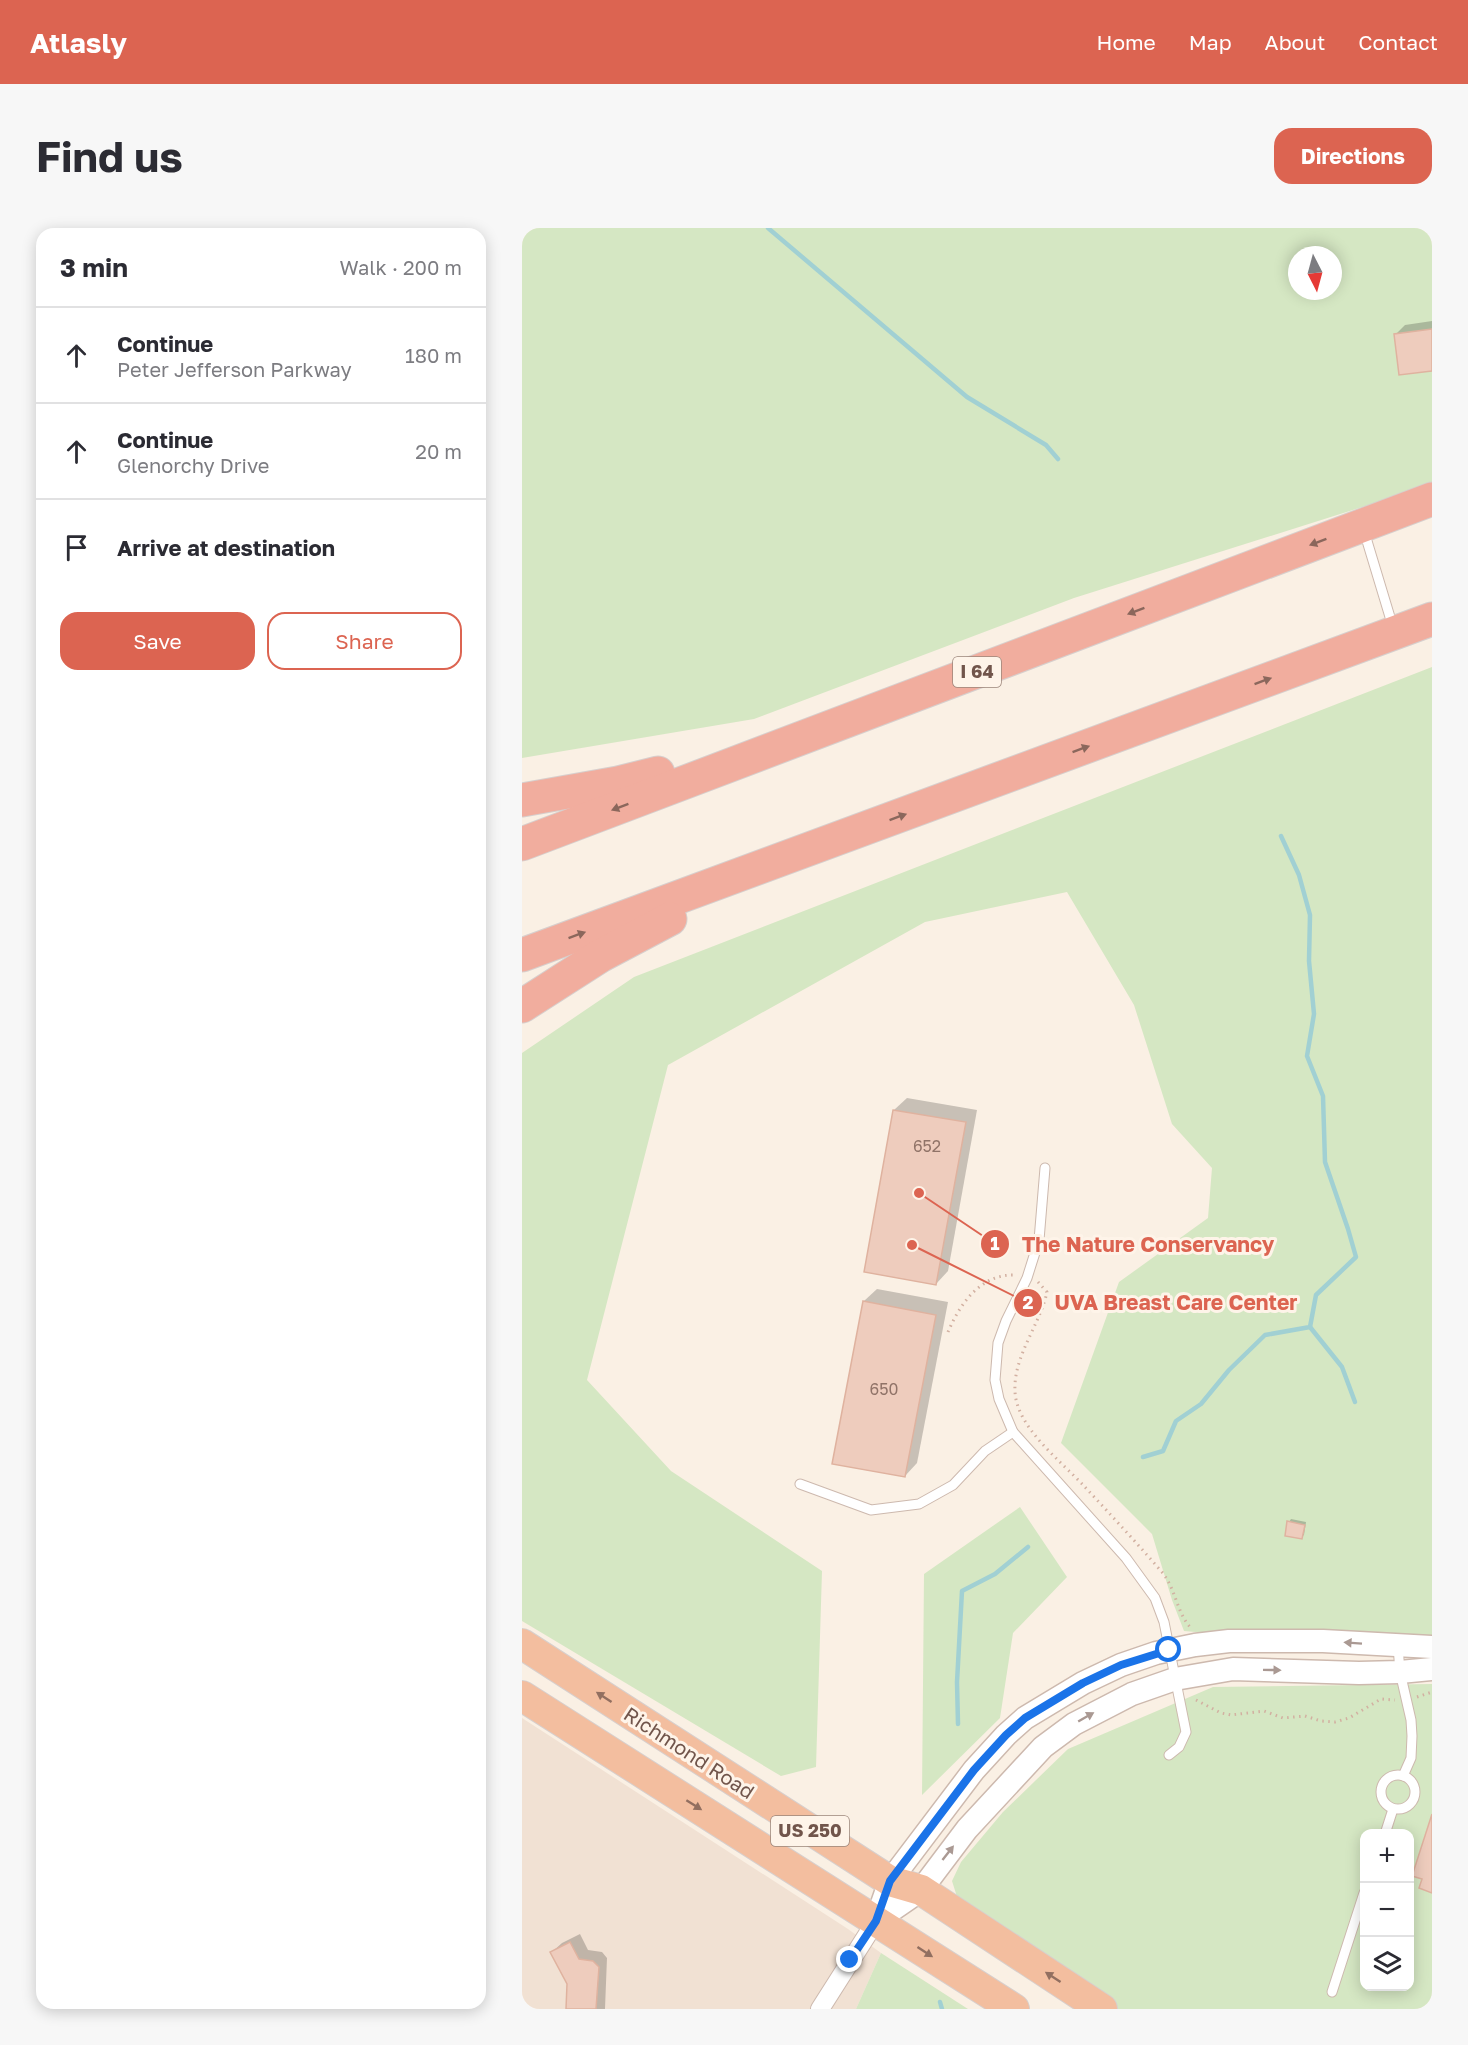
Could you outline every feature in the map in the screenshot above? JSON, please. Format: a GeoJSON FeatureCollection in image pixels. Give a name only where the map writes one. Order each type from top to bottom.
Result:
{"type":"FeatureCollection","features":[{"type":"Feature","properties":{"kind":"highway","name":"I 64"},"geometry":{"type":"LineString","coordinates":[[522,844],[1432,500]]}},
{"type":"Feature","properties":{"kind":"highway"},"geometry":{"type":"LineString","coordinates":[[522,955],[1432,620]]}},
{"type":"Feature","properties":{"kind":"highway"},"geometry":{"type":"LineString","coordinates":[[522,800],[618,783],[671,770],[791,730],[929,690]]}},
{"type":"Feature","properties":{"kind":"highway"},"geometry":{"type":"LineString","coordinates":[[522,1006],[600,956],[642,934],[734,890],[810,861],[856,833]]}},
{"type":"Feature","properties":{"kind":"highway","name":"Richmond Road"},"geometry":{"type":"LineString","coordinates":[[522,1644],[890,1881],[921,1890],[1102,2009]]}},
{"type":"Feature","properties":{"kind":"highway","name":"Richmond Road"},"geometry":{"type":"LineString","coordinates":[[522,1696],[1014,2009]]}},
{"type":"Feature","properties":{"kind":"street"},"geometry":{"type":"LineString","coordinates":[[819,2009],[876,1921],[890,1881],[974,1770],[1025,1718],[1083,1683],[1121,1665],[1169,1650],[1229,1641],[1265,1640],[1432,1647]]}},
{"type":"Feature","properties":{"kind":"street"},"geometry":{"type":"LineString","coordinates":[[876,1921],[921,1890],[967,1829],[1043,1747],[1074,1724],[1105,1706],[1175,1679],[1233,1669],[1400,1672],[1432,1669]]}},
{"type":"Feature","properties":{"kind":"lane"},"geometry":{"type":"LineString","coordinates":[[1363,526],[1395,633]]}},
{"type":"Feature","properties":{"kind":"lane"},"geometry":{"type":"LineString","coordinates":[[1045,1168],[1039,1240],[1027,1278],[998,1343],[995,1380],[999,1399],[1013,1432],[1082,1506],[1140,1575],[1155,1598],[1164,1622],[1186,1732],[1179,1747],[1169,1755]]}},
{"type":"Feature","properties":{"kind":"lane"},"geometry":{"type":"LineString","coordinates":[[800,1484],[872,1510],[919,1504],[953,1485],[985,1451],[1013,1432]]}},
{"type":"Feature","properties":{"kind":"lane"},"geometry":{"type":"LineString","coordinates":[[1398,1646],[1400,1672],[1412,1736],[1411,1758],[1403,1776]]}},
{"type":"Feature","properties":{"kind":"lane"},"geometry":{"type":"LineString","coordinates":[[1403,1776],[1414,1784],[1415,1797],[1407,1808],[1393,1809],[1383,1801],[1381,1787],[1390,1777],[1403,1776]]}},
{"type":"Feature","properties":{"kind":"lane"},"geometry":{"type":"LineString","coordinates":[[1386,1829],[1393,1809]]}},
{"type":"Feature","properties":{"kind":"lane"},"geometry":{"type":"LineString","coordinates":[[1332,1992],[1360,1908]]}},
{"type":"Feature","properties":{"kind":"path"},"geometry":{"type":"LineString","coordinates":[[948,1332],[957,1311],[971,1292],[999,1278],[1011,1275],[1027,1278],[1036,1281],[1047,1292],[1028,1338],[1016,1377],[1016,1399],[1026,1422],[1036,1436],[1140,1546],[1166,1577],[1184,1620],[1196,1637]]}},
{"type":"Feature","properties":{"kind":"path"},"geometry":{"type":"LineString","coordinates":[[1196,1700],[1221,1713],[1231,1715],[1264,1711],[1283,1718],[1305,1716],[1320,1721],[1335,1722],[1349,1718],[1381,1700],[1406,1699],[1432,1692]]}},
{"type":"Feature","properties":{"kind":"shaded area"},"geometry":{"type":"Polygon","coordinates":[[[522,1718],[848,1929],[881,1953],[856,2009],[522,2009],[522,1718]]]}},
{"type":"Feature","properties":{"kind":"green space"},"geometry":{"type":"Polygon","coordinates":[[[522,228],[1432,228],[1432,485],[1074,598],[754,719],[522,758],[522,228]]]}},
{"type":"Feature","properties":{"kind":"green space"},"geometry":{"type":"Polygon","coordinates":[[[1432,667],[1432,1635],[1184,1631],[1152,1534],[1061,1443],[1119,1282],[1208,1218],[1212,1168],[1172,1124],[1134,1005],[1067,892],[925,922],[668,1065],[587,1380],[671,1471],[822,1571],[816,1767],[781,1776],[522,1621],[522,1053],[634,977],[1432,667]]]}},
{"type":"Feature","properties":{"kind":"green space"},"geometry":{"type":"Polygon","coordinates":[[[1020,1507],[1067,1577],[1013,1633],[1000,1718],[922,1795],[924,1574],[1020,1507]]]}},
{"type":"Feature","properties":{"kind":"green space"},"geometry":{"type":"Polygon","coordinates":[[[1432,1684],[1432,2009],[1118,2009],[959,1903],[952,1881],[961,1862],[1003,1812],[1068,1749],[1213,1687],[1432,1684]]]}},
{"type":"Feature","properties":{"kind":"green space"},"geometry":{"type":"Polygon","coordinates":[[[881,1953],[968,2009],[856,2009],[881,1953]]]}},
{"type":"Feature","properties":{"kind":"building"},"geometry":{"type":"Polygon","coordinates":[[[1432,329],[1432,371],[1399,375],[1394,334],[1432,329]]]}},
{"type":"Feature","properties":{"kind":"building"},"geometry":{"type":"Polygon","coordinates":[[[893,1110],[966,1122],[936,1285],[864,1272],[893,1110]]]}},
{"type":"Feature","properties":{"kind":"building"},"geometry":{"type":"Polygon","coordinates":[[[863,1301],[936,1315],[905,1477],[832,1464],[863,1301]]]}},
{"type":"Feature","properties":{"kind":"building"},"geometry":{"type":"Polygon","coordinates":[[[1287,1521],[1305,1525],[1302,1539],[1285,1536],[1287,1521]]]}},
{"type":"Feature","properties":{"kind":"building"},"geometry":{"type":"Polygon","coordinates":[[[1432,1814],[1432,1893],[1419,1888],[1422,1879],[1414,1877],[1414,1870],[1432,1814]]]}},
{"type":"Feature","properties":{"kind":"building"},"geometry":{"type":"Polygon","coordinates":[[[570,1942],[579,1959],[593,1961],[599,1967],[596,2009],[566,2009],[567,1984],[550,1952],[570,1942]]]}},
{"type":"Feature","properties":{"kind":"waterway"},"geometry":{"type":"LineString","coordinates":[[768,228],[967,397],[1046,445],[1058,459]]}},
{"type":"Feature","properties":{"kind":"waterway"},"geometry":{"type":"LineString","coordinates":[[1143,1457],[1163,1451],[1176,1421],[1201,1404],[1229,1370],[1265,1335],[1310,1327],[1316,1295],[1356,1257],[1325,1162],[1323,1096],[1307,1056],[1314,1014],[1309,961],[1310,915],[1299,875],[1281,836]]}},
{"type":"Feature","properties":{"kind":"waterway"},"geometry":{"type":"LineString","coordinates":[[1310,1327],[1342,1367],[1355,1402]]}},
{"type":"Feature","properties":{"kind":"waterway"},"geometry":{"type":"LineString","coordinates":[[958,1724],[957,1682],[962,1591],[995,1574],[1028,1547]]}},
{"type":"Feature","properties":{"kind":"waterway"},"geometry":{"type":"LineString","coordinates":[[940,2002],[942,2009]]}},
{"type":"Feature","properties":{"kind":"place","name":"The Nature Conservancy"},"geometry":{"type":"Point","coordinates":[919,1193]}},
{"type":"Feature","properties":{"kind":"place","name":"UVA Breast Care Center"},"geometry":{"type":"Point","coordinates":[912,1245]}},
{"type":"Feature","properties":{"kind":"route"},"geometry":{"type":"LineString","coordinates":[[850,1960],[876,1921],[890,1881],[950,1800],[1006,1735],[1025,1718],[1083,1683],[1121,1665],[1169,1650]]}}]}
